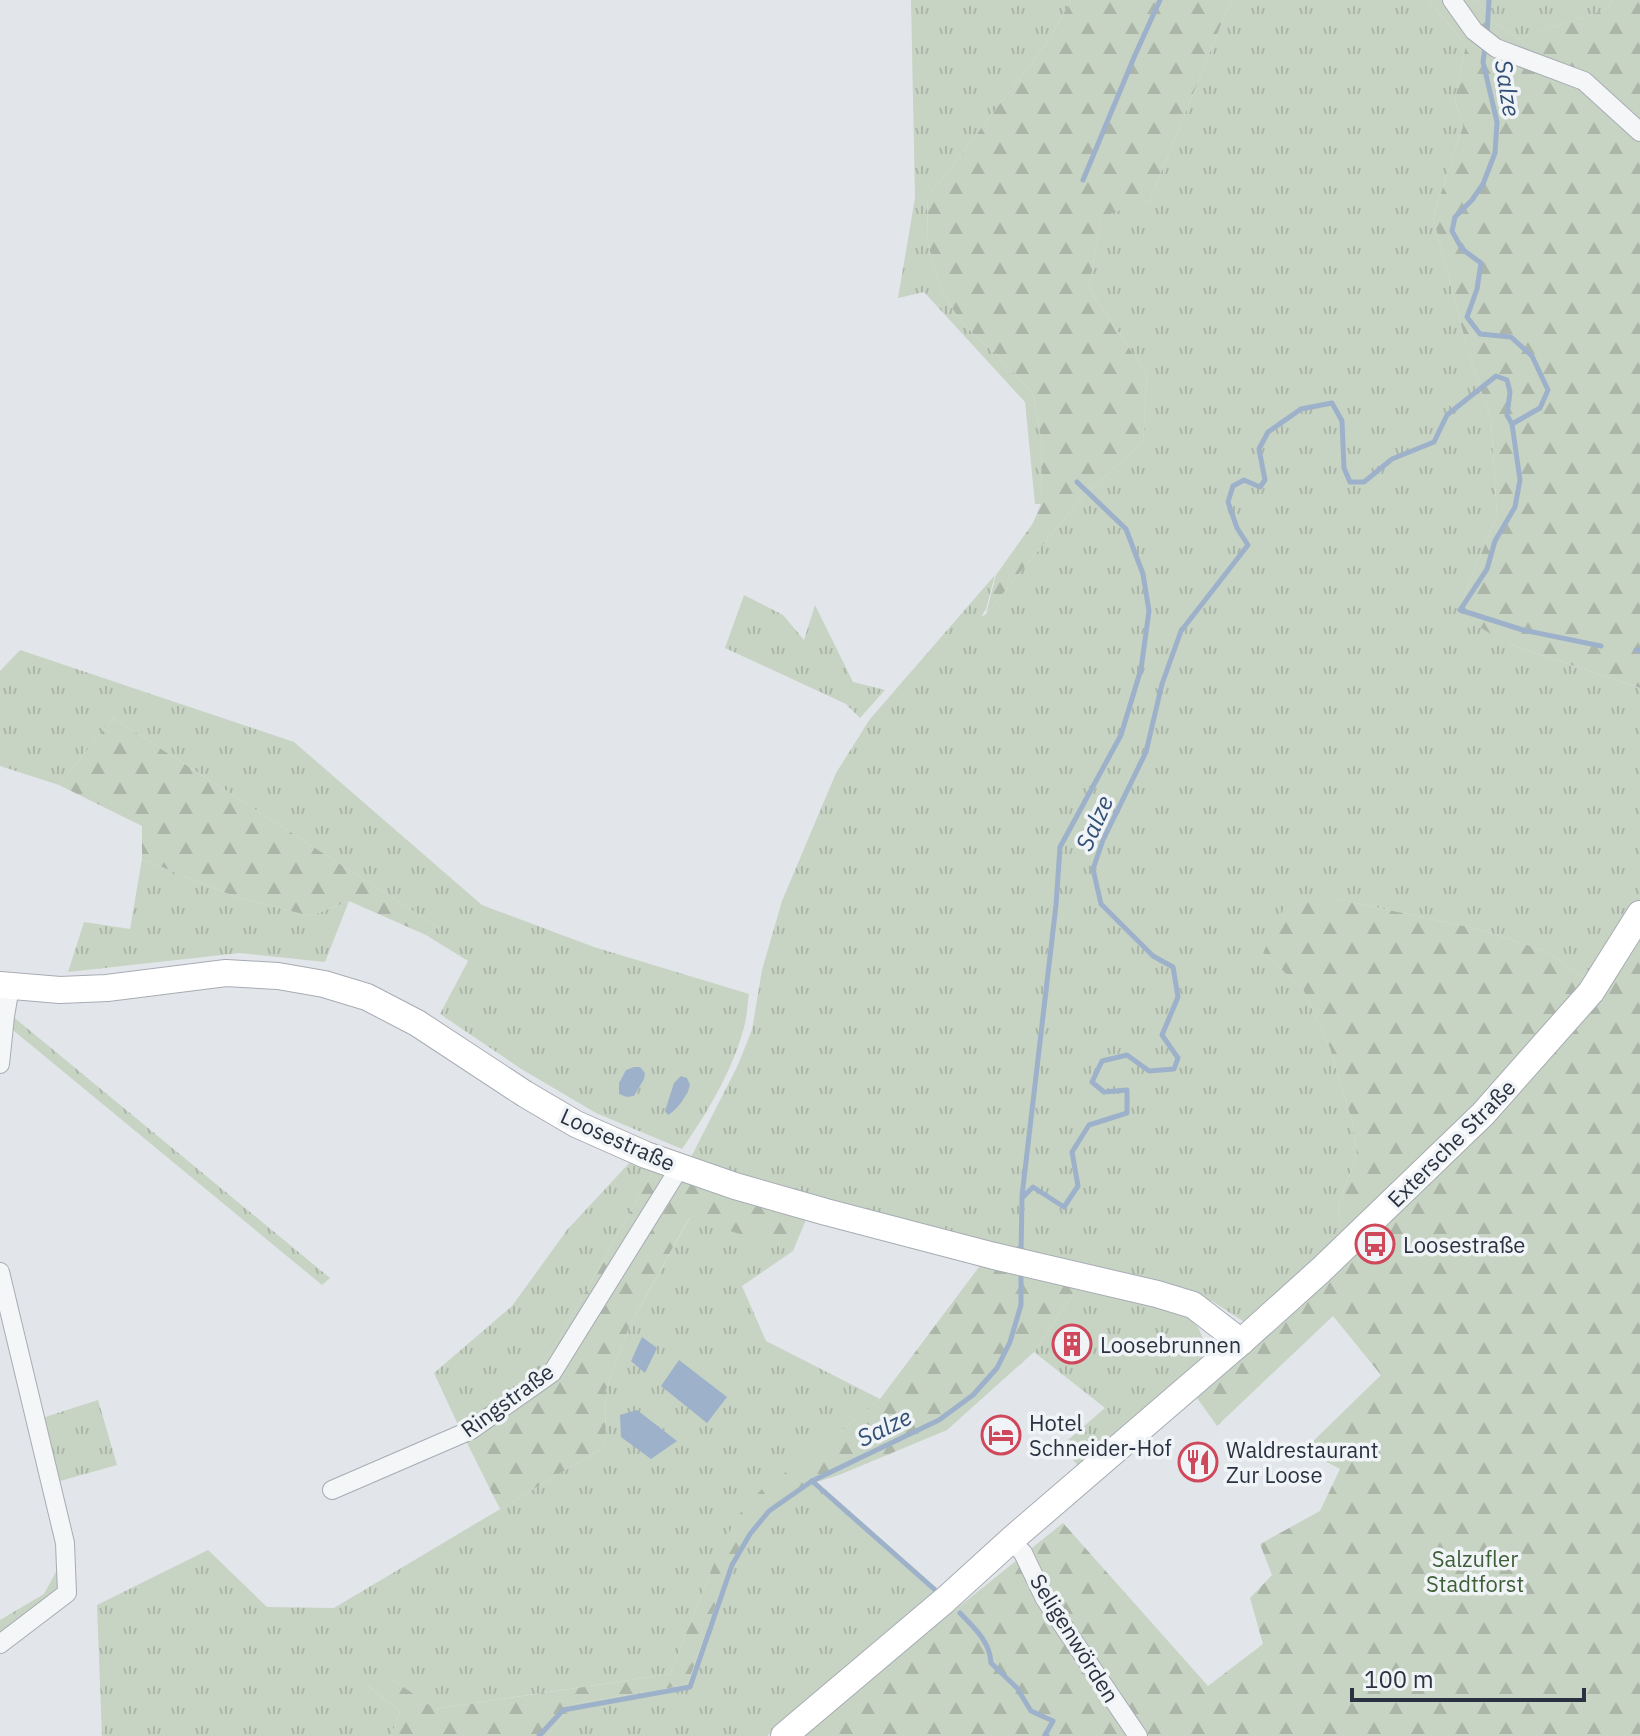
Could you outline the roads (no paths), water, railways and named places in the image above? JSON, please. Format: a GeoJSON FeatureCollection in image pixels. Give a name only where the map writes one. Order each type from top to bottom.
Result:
{"type":"FeatureCollection","features":[{"type":"Feature","properties":{"kind":"street"},"geometry":{"type":"LineString","coordinates":[[1452,0],[1474,31],[1496,48],[1584,81],[1640,132]]}},
{"type":"Feature","properties":{"kind":"street","name":"Extersche Straße"},"geometry":{"type":"LineString","coordinates":[[784,1736],[945,1600],[1321,1270],[1483,1114],[1591,992],[1640,914]]}},
{"type":"Feature","properties":{"kind":"street","name":"Loosestraße"},"geometry":{"type":"LineString","coordinates":[[5,986],[60,990],[107,988],[226,973],[278,976],[324,984],[367,997],[417,1023],[576,1124],[646,1155],[735,1186],[826,1212],[1193,1305],[1241,1342]]}},
{"type":"Feature","properties":{"kind":"street"},"geometry":{"type":"LineString","coordinates":[[0,1064],[5,986]]}},
{"type":"Feature","properties":{"kind":"street","name":"Ringstraße"},"geometry":{"type":"LineString","coordinates":[[332,1490],[471,1430],[552,1373],[680,1167]]}},
{"type":"Feature","properties":{"kind":"street"},"geometry":{"type":"LineString","coordinates":[[0,1272],[65,1543],[67,1593],[0,1644]]}},
{"type":"Feature","properties":{"kind":"street","name":"Seligenwörden"},"geometry":{"type":"LineString","coordinates":[[1011,1540],[1023,1553],[1045,1599],[1138,1736]]}},
{"type":"Feature","properties":{"kind":"water"},"geometry":{"type":"Polygon","coordinates":[[[640,1067],[645,1073],[644,1079],[634,1096],[619,1094],[619,1083],[626,1070],[640,1067]]]}},
{"type":"Feature","properties":{"kind":"water"},"geometry":{"type":"Polygon","coordinates":[[[681,1076],[687,1078],[690,1085],[682,1102],[668,1115],[665,1111],[674,1083],[681,1076]]]}},
{"type":"Feature","properties":{"kind":"water"},"geometry":{"type":"Polygon","coordinates":[[[642,1337],[657,1348],[645,1373],[631,1361],[642,1337]]]}},
{"type":"Feature","properties":{"kind":"water"},"geometry":{"type":"Polygon","coordinates":[[[679,1360],[727,1397],[707,1423],[661,1386],[679,1360]]]}},
{"type":"Feature","properties":{"kind":"water"},"geometry":{"type":"Polygon","coordinates":[[[637,1410],[677,1441],[651,1459],[621,1437],[620,1415],[637,1410]]]}},
{"type":"Feature","properties":{"kind":"waterway"},"geometry":{"type":"LineString","coordinates":[[1083,180],[1160,0]]}},
{"type":"Feature","properties":{"kind":"waterway","name":"Salze"},"geometry":{"type":"LineString","coordinates":[[1487,34],[1489,0]]}},
{"type":"Feature","properties":{"kind":"waterway","name":"Salze"},"geometry":{"type":"LineString","coordinates":[[1021,1254],[1022,1198],[1033,1187],[1064,1207],[1078,1186],[1072,1152],[1089,1125],[1127,1113],[1127,1090],[1104,1092],[1092,1082],[1102,1061],[1127,1055],[1149,1071],[1174,1069],[1178,1058],[1162,1035],[1178,997],[1173,967],[1153,956],[1101,904],[1093,869],[1103,840],[1146,752],[1162,684],[1181,631],[1248,545],[1237,528],[1228,502],[1233,486],[1244,480],[1260,487],[1265,480],[1259,449],[1268,432],[1301,409],[1332,403],[1342,421],[1344,468],[1350,482],[1364,482],[1392,459],[1434,442],[1447,415],[1496,376],[1507,380],[1510,392],[1507,415],[1512,424],[1540,408],[1548,390],[1532,356],[1511,337],[1480,334],[1467,317],[1477,289],[1481,263],[1462,249],[1452,231],[1455,217],[1483,184],[1495,153],[1497,122],[1483,62],[1485,47]]}},
{"type":"Feature","properties":{"kind":"waterway"},"geometry":{"type":"LineString","coordinates":[[1512,424],[1520,480],[1515,507],[1495,541],[1487,569],[1460,610],[1523,630],[1601,646]]}},
{"type":"Feature","properties":{"kind":"waterway"},"geometry":{"type":"LineString","coordinates":[[1022,1196],[1060,847],[1121,735],[1141,669],[1149,611],[1143,574],[1126,529],[1077,482]]}},
{"type":"Feature","properties":{"kind":"waterway","name":"Salze"},"geometry":{"type":"LineString","coordinates":[[539,1736],[563,1710],[690,1687],[732,1565],[750,1534],[769,1511],[812,1481],[939,1420],[973,1395],[997,1368],[1010,1342],[1021,1305],[1021,1272]]}},
{"type":"Feature","properties":{"kind":"waterway"},"geometry":{"type":"LineString","coordinates":[[812,1481],[934,1589]]}},
{"type":"Feature","properties":{"kind":"waterway"},"geometry":{"type":"LineString","coordinates":[[960,1613],[984,1641],[991,1663],[1017,1688],[1031,1711],[1053,1721],[1047,1736]]}},
{"type":"Feature","properties":{"kind":"place","name":"Loosestraße"},"geometry":{"type":"Point","coordinates":[1375,1244]}},
{"type":"Feature","properties":{"kind":"place","name":"Loosebrunnen"},"geometry":{"type":"Point","coordinates":[1072,1344]}},
{"type":"Feature","properties":{"kind":"place","name":"Hotel Schneider-Hof"},"geometry":{"type":"Point","coordinates":[1001,1435]}},
{"type":"Feature","properties":{"kind":"place","name":"Waldrestaurant Zur Loose"},"geometry":{"type":"Point","coordinates":[1198,1462]}},
{"type":"Feature","properties":{"kind":"park label","name":"Salzufler Stadtforst"},"geometry":{"type":"Point","coordinates":[1475,1570]}}]}
